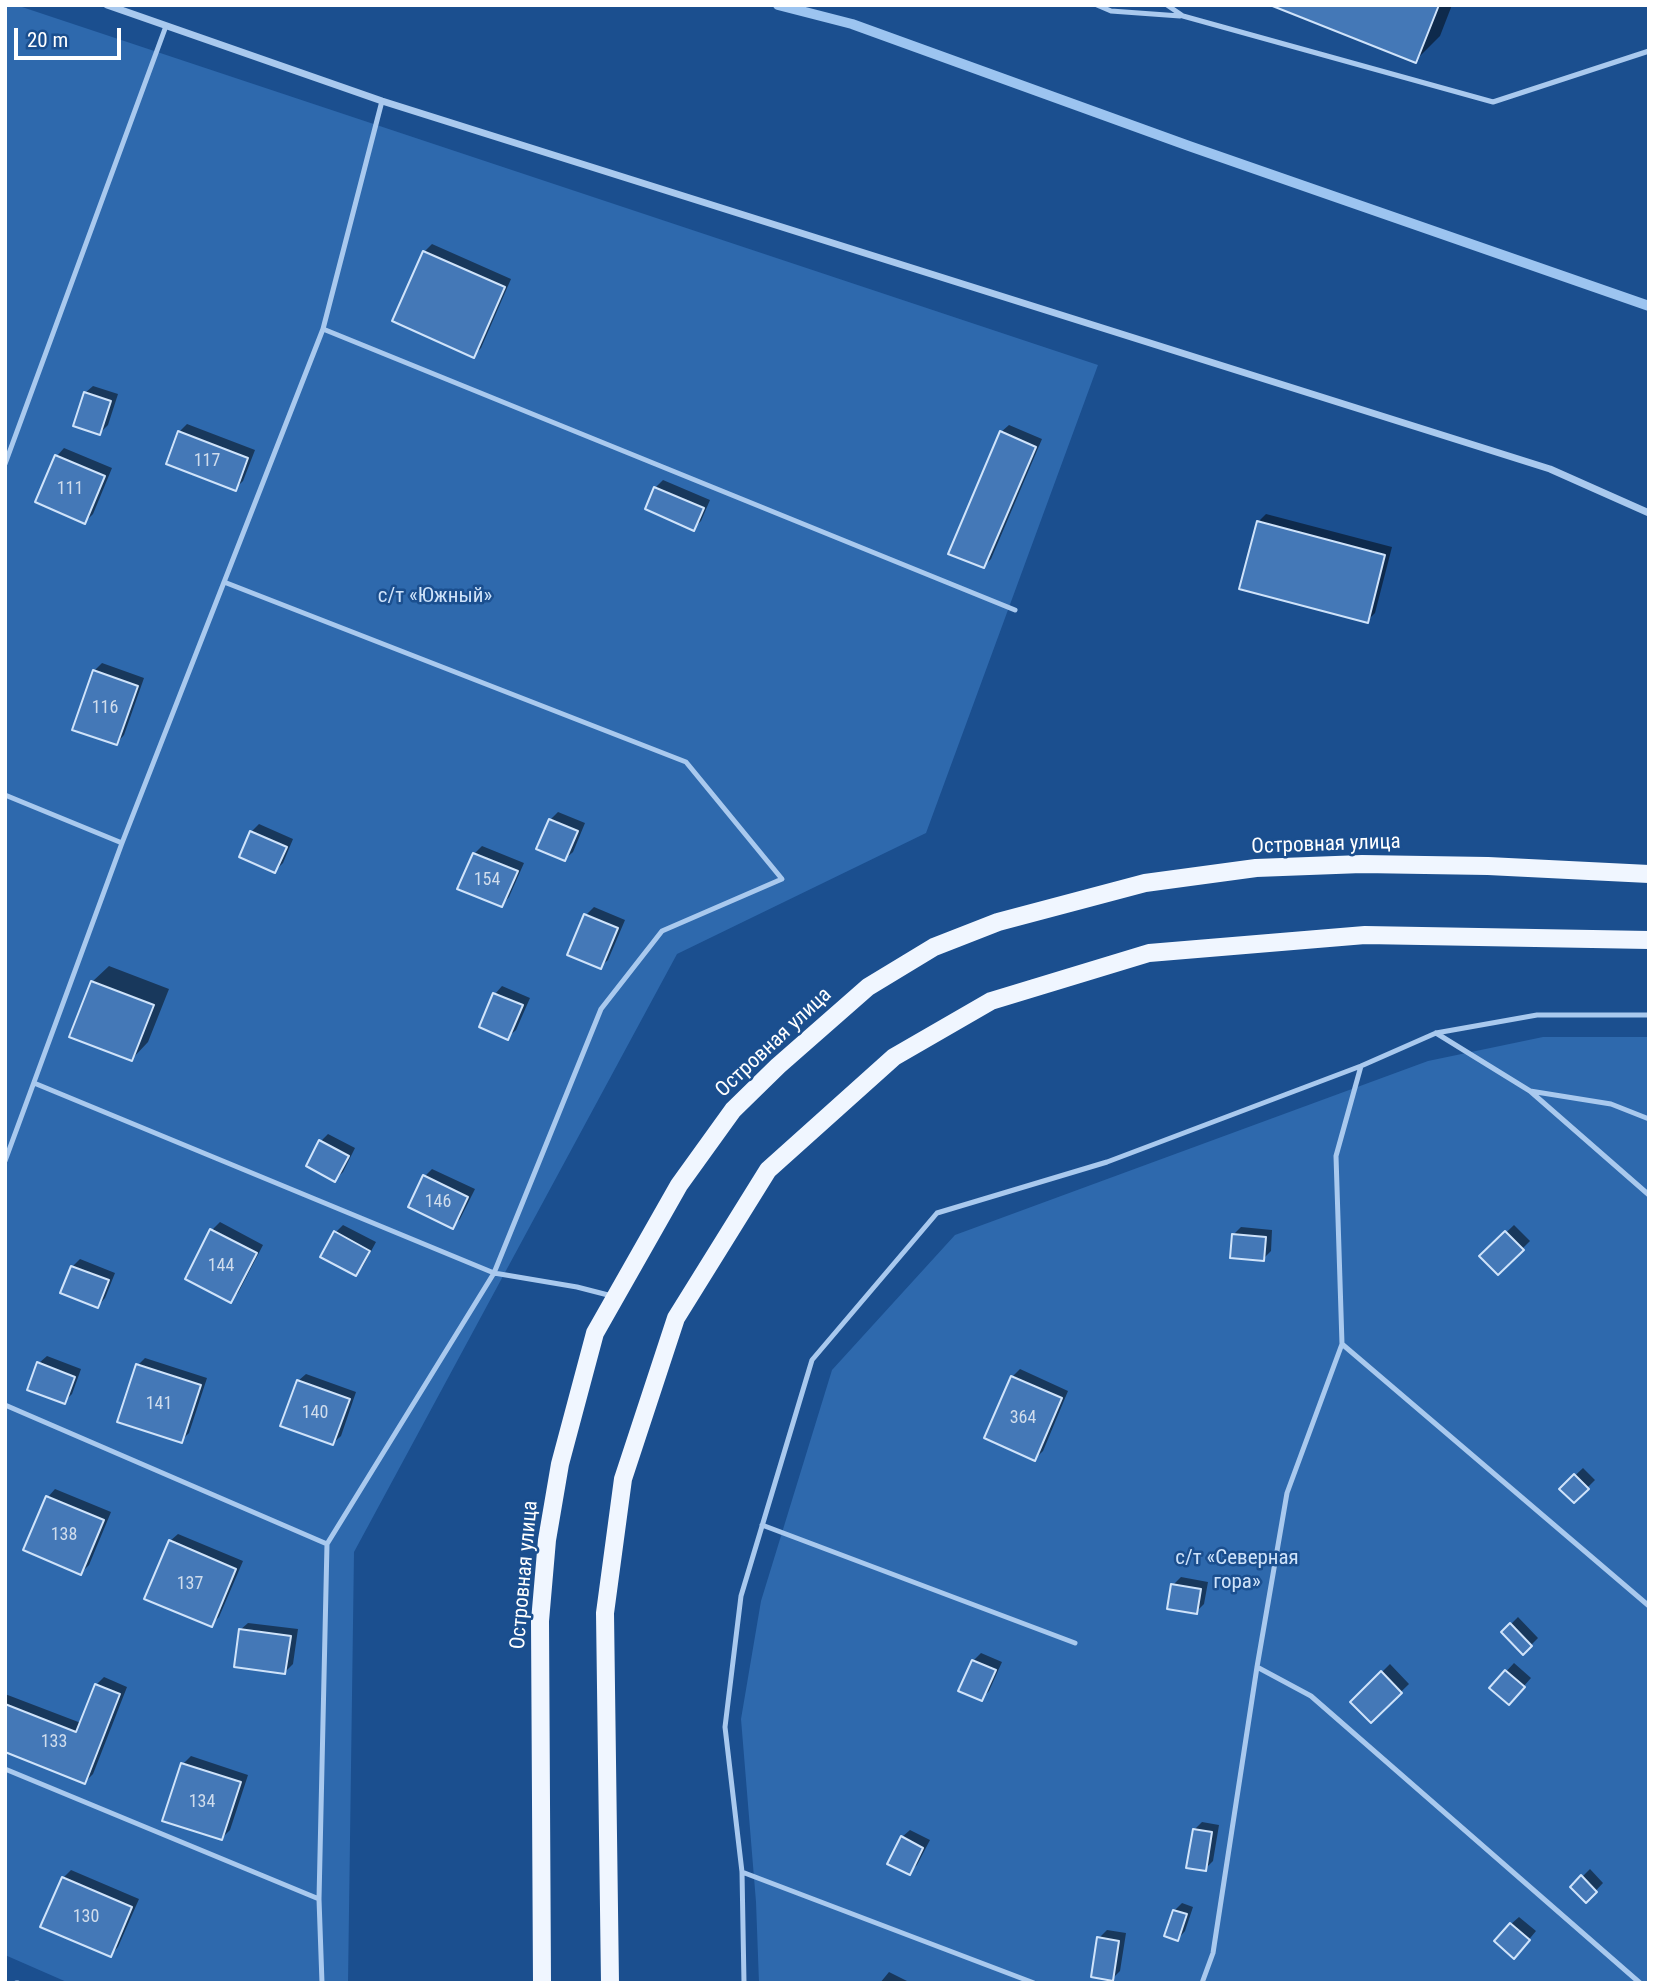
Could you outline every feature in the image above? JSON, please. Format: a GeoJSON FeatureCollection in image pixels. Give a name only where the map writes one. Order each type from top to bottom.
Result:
{"type":"FeatureCollection","features":[{"type":"Feature","properties":{"kind":"main road","name":"Островная улица"},"geometry":{"type":"LineString","coordinates":[[542,1983],[540,1621],[547,1540],[561,1464],[595,1333],[679,1185],[733,1110],[778,1066],[868,987],[934,947],[998,922],[1145,883],[1256,868],[1362,864],[1488,866],[1649,874]]}},
{"type":"Feature","properties":{"kind":"main road"},"geometry":{"type":"LineString","coordinates":[[610,1983],[605,1613],[623,1479],[676,1318],[768,1170],[894,1057],[990,1001],[1149,953],[1365,934],[1649,940]]}},
{"type":"Feature","properties":{"kind":"street"},"geometry":{"type":"LineString","coordinates":[[107,5],[382,101],[1550,469],[1649,513]]}},
{"type":"Feature","properties":{"kind":"lane"},"geometry":{"type":"LineString","coordinates":[[1097,5],[1111,11],[1183,16],[1493,102],[1649,51]]}},
{"type":"Feature","properties":{"kind":"lane"},"geometry":{"type":"LineString","coordinates":[[1167,5],[1183,16]]}},
{"type":"Feature","properties":{"kind":"lane"},"geometry":{"type":"LineString","coordinates":[[5,464],[166,26]]}},
{"type":"Feature","properties":{"kind":"lane"},"geometry":{"type":"LineString","coordinates":[[5,1161],[122,843],[323,329],[382,101]]}},
{"type":"Feature","properties":{"kind":"lane"},"geometry":{"type":"LineString","coordinates":[[323,329],[1015,610]]}},
{"type":"Feature","properties":{"kind":"lane"},"geometry":{"type":"LineString","coordinates":[[224,582],[686,762],[782,879],[663,930],[601,1009],[494,1273],[327,1544],[319,1899],[322,1983]]}},
{"type":"Feature","properties":{"kind":"lane"},"geometry":{"type":"LineString","coordinates":[[5,795],[122,843]]}},
{"type":"Feature","properties":{"kind":"lane"},"geometry":{"type":"LineString","coordinates":[[744,1983],[742,1872],[725,1727],[741,1596],[812,1360],[937,1213],[1107,1162],[1361,1066],[1436,1033],[1537,1015],[1649,1015]]}},
{"type":"Feature","properties":{"kind":"lane"},"geometry":{"type":"LineString","coordinates":[[1436,1033],[1530,1091],[1649,1195]]}},
{"type":"Feature","properties":{"kind":"lane"},"geometry":{"type":"LineString","coordinates":[[1202,1983],[1213,1953],[1287,1493],[1342,1344],[1336,1156],[1361,1066]]}},
{"type":"Feature","properties":{"kind":"lane"},"geometry":{"type":"LineString","coordinates":[[34,1083],[494,1273],[577,1287],[615,1297]]}},
{"type":"Feature","properties":{"kind":"lane"},"geometry":{"type":"LineString","coordinates":[[1530,1091],[1611,1104],[1649,1119]]}},
{"type":"Feature","properties":{"kind":"lane"},"geometry":{"type":"LineString","coordinates":[[1342,1344],[1649,1606]]}},
{"type":"Feature","properties":{"kind":"lane"},"geometry":{"type":"LineString","coordinates":[[5,1405],[327,1544]]}},
{"type":"Feature","properties":{"kind":"lane"},"geometry":{"type":"LineString","coordinates":[[762,1525],[1075,1643]]}},
{"type":"Feature","properties":{"kind":"lane"},"geometry":{"type":"LineString","coordinates":[[1257,1667],[1311,1696],[1640,1983]]}},
{"type":"Feature","properties":{"kind":"lane"},"geometry":{"type":"LineString","coordinates":[[5,1769],[319,1899]]}},
{"type":"Feature","properties":{"kind":"lane"},"geometry":{"type":"LineString","coordinates":[[742,1872],[1034,1983]]}},
{"type":"Feature","properties":{"kind":"green space","name":"с/т «Южный»"},"geometry":{"type":"Polygon","coordinates":[[[5,5],[16,5],[1098,365],[926,833],[677,954],[354,1552],[348,1983],[69,1983],[5,1955],[5,5]]]}},
{"type":"Feature","properties":{"kind":"green space","name":"с/т «Северная гора»"},"geometry":{"type":"Polygon","coordinates":[[[1543,1037],[1649,1037],[1649,1983],[759,1983],[756,1902],[741,1719],[761,1601],[832,1370],[955,1235],[1428,1061],[1543,1037]]]}},
{"type":"Feature","properties":{"kind":"building"},"geometry":{"type":"Polygon","coordinates":[[[1270,5],[1439,5],[1416,63],[1270,5]]]}},
{"type":"Feature","properties":{"kind":"building"},"geometry":{"type":"Polygon","coordinates":[[[423,251],[505,287],[474,358],[392,321],[423,251]]]}},
{"type":"Feature","properties":{"kind":"building"},"geometry":{"type":"Polygon","coordinates":[[[84,392],[111,401],[100,435],[73,426],[84,392]]]}},
{"type":"Feature","properties":{"kind":"building"},"geometry":{"type":"Polygon","coordinates":[[[178,431],[248,458],[236,491],[166,464],[178,431]]]}},
{"type":"Feature","properties":{"kind":"building"},"geometry":{"type":"Polygon","coordinates":[[[1000,431],[1036,447],[984,568],[948,554],[1000,431]]]}},
{"type":"Feature","properties":{"kind":"building"},"geometry":{"type":"Polygon","coordinates":[[[55,455],[105,476],[85,524],[35,502],[55,455]]]}},
{"type":"Feature","properties":{"kind":"building"},"geometry":{"type":"Polygon","coordinates":[[[654,487],[704,508],[694,531],[645,509],[654,487]]]}},
{"type":"Feature","properties":{"kind":"building"},"geometry":{"type":"Polygon","coordinates":[[[1257,521],[1385,555],[1368,623],[1239,589],[1257,521]]]}},
{"type":"Feature","properties":{"kind":"building"},"geometry":{"type":"Polygon","coordinates":[[[93,670],[138,686],[117,745],[72,730],[93,670]]]}},
{"type":"Feature","properties":{"kind":"building"},"geometry":{"type":"Polygon","coordinates":[[[549,819],[578,831],[565,861],[536,849],[549,819]]]}},
{"type":"Feature","properties":{"kind":"building"},"geometry":{"type":"Polygon","coordinates":[[[250,831],[287,847],[275,873],[239,857],[250,831]]]}},
{"type":"Feature","properties":{"kind":"building"},"geometry":{"type":"Polygon","coordinates":[[[473,853],[518,871],[502,907],[457,889],[473,853]]]}},
{"type":"Feature","properties":{"kind":"building"},"geometry":{"type":"Polygon","coordinates":[[[584,914],[618,928],[601,969],[567,955],[584,914]]]}},
{"type":"Feature","properties":{"kind":"building"},"geometry":{"type":"Polygon","coordinates":[[[91,981],[154,1005],[132,1061],[69,1037],[91,981]]]}},
{"type":"Feature","properties":{"kind":"building"},"geometry":{"type":"Polygon","coordinates":[[[493,993],[523,1005],[508,1040],[479,1027],[493,993]]]}},
{"type":"Feature","properties":{"kind":"building"},"geometry":{"type":"Polygon","coordinates":[[[319,1140],[349,1156],[335,1182],[306,1166],[319,1140]]]}},
{"type":"Feature","properties":{"kind":"building"},"geometry":{"type":"Polygon","coordinates":[[[423,1175],[468,1197],[453,1229],[408,1207],[423,1175]]]}},
{"type":"Feature","properties":{"kind":"building"},"geometry":{"type":"Polygon","coordinates":[[[210,1229],[257,1253],[231,1303],[185,1279],[210,1229]]]}},
{"type":"Feature","properties":{"kind":"building"},"geometry":{"type":"Polygon","coordinates":[[[334,1231],[370,1251],[356,1276],[320,1257],[334,1231]]]}},
{"type":"Feature","properties":{"kind":"building"},"geometry":{"type":"Polygon","coordinates":[[[1505,1231],[1524,1250],[1498,1275],[1479,1256],[1505,1231]]]}},
{"type":"Feature","properties":{"kind":"building"},"geometry":{"type":"Polygon","coordinates":[[[1232,1234],[1266,1237],[1264,1261],[1230,1258],[1232,1234]]]}},
{"type":"Feature","properties":{"kind":"building"},"geometry":{"type":"Polygon","coordinates":[[[71,1266],[109,1280],[98,1308],[60,1293],[71,1266]]]}},
{"type":"Feature","properties":{"kind":"building"},"geometry":{"type":"Polygon","coordinates":[[[37,1362],[75,1377],[65,1404],[27,1390],[37,1362]]]}},
{"type":"Feature","properties":{"kind":"building"},"geometry":{"type":"Polygon","coordinates":[[[136,1364],[201,1385],[182,1443],[117,1422],[136,1364]]]}},
{"type":"Feature","properties":{"kind":"building"},"geometry":{"type":"Polygon","coordinates":[[[1011,1376],[1062,1398],[1035,1461],[984,1438],[1011,1376]]]}},
{"type":"Feature","properties":{"kind":"building"},"geometry":{"type":"Polygon","coordinates":[[[297,1380],[350,1399],[333,1445],[280,1426],[297,1380]]]}},
{"type":"Feature","properties":{"kind":"building"},"geometry":{"type":"Polygon","coordinates":[[[1574,1474],[1589,1489],[1574,1503],[1559,1489],[1574,1474]]]}},
{"type":"Feature","properties":{"kind":"building"},"geometry":{"type":"Polygon","coordinates":[[[46,1496],[104,1520],[81,1575],[23,1550],[46,1496]]]}},
{"type":"Feature","properties":{"kind":"building"},"geometry":{"type":"Polygon","coordinates":[[[169,1540],[236,1569],[212,1627],[144,1599],[169,1540]]]}},
{"type":"Feature","properties":{"kind":"building"},"geometry":{"type":"Polygon","coordinates":[[[1171,1584],[1201,1589],[1197,1614],[1167,1609],[1171,1584]]]}},
{"type":"Feature","properties":{"kind":"building"},"geometry":{"type":"Polygon","coordinates":[[[1510,1623],[1532,1646],[1523,1655],[1501,1632],[1510,1623]]]}},
{"type":"Feature","properties":{"kind":"building"},"geometry":{"type":"Polygon","coordinates":[[[239,1629],[291,1636],[285,1674],[234,1667],[239,1629]]]}},
{"type":"Feature","properties":{"kind":"building"},"geometry":{"type":"Polygon","coordinates":[[[972,1660],[996,1670],[982,1701],[958,1691],[972,1660]]]}},
{"type":"Feature","properties":{"kind":"building"},"geometry":{"type":"Polygon","coordinates":[[[1505,1670],[1525,1687],[1509,1705],[1489,1688],[1505,1670]]]}},
{"type":"Feature","properties":{"kind":"building"},"geometry":{"type":"Polygon","coordinates":[[[1381,1671],[1402,1693],[1371,1723],[1350,1702],[1381,1671]]]}},
{"type":"Feature","properties":{"kind":"building"},"geometry":{"type":"Polygon","coordinates":[[[95,1684],[120,1694],[85,1784],[5,1752],[5,1704],[76,1732],[95,1684]]]}},
{"type":"Feature","properties":{"kind":"building"},"geometry":{"type":"Polygon","coordinates":[[[181,1763],[241,1782],[222,1840],[162,1821],[181,1763]]]}},
{"type":"Feature","properties":{"kind":"building"},"geometry":{"type":"Polygon","coordinates":[[[1193,1829],[1212,1832],[1206,1871],[1186,1868],[1193,1829]]]}},
{"type":"Feature","properties":{"kind":"building"},"geometry":{"type":"Polygon","coordinates":[[[901,1836],[923,1848],[910,1875],[887,1864],[901,1836]]]}},
{"type":"Feature","properties":{"kind":"building"},"geometry":{"type":"Polygon","coordinates":[[[1581,1875],[1597,1892],[1586,1903],[1570,1887],[1581,1875]]]}},
{"type":"Feature","properties":{"kind":"building"},"geometry":{"type":"Polygon","coordinates":[[[62,1877],[132,1907],[111,1957],[40,1927],[62,1877]]]}},
{"type":"Feature","properties":{"kind":"building"},"geometry":{"type":"Polygon","coordinates":[[[1173,1910],[1187,1914],[1178,1941],[1164,1936],[1173,1910]]]}},
{"type":"Feature","properties":{"kind":"building"},"geometry":{"type":"Polygon","coordinates":[[[1510,1923],[1530,1940],[1514,1959],[1494,1941],[1510,1923]]]}},
{"type":"Feature","properties":{"kind":"building"},"geometry":{"type":"Polygon","coordinates":[[[1097,1937],[1119,1941],[1113,1981],[1091,1977],[1097,1937]]]}},
{"type":"Feature","properties":{"kind":"waterway"},"geometry":{"type":"LineString","coordinates":[[778,5],[852,24],[1189,146],[1649,306]]}}]}
